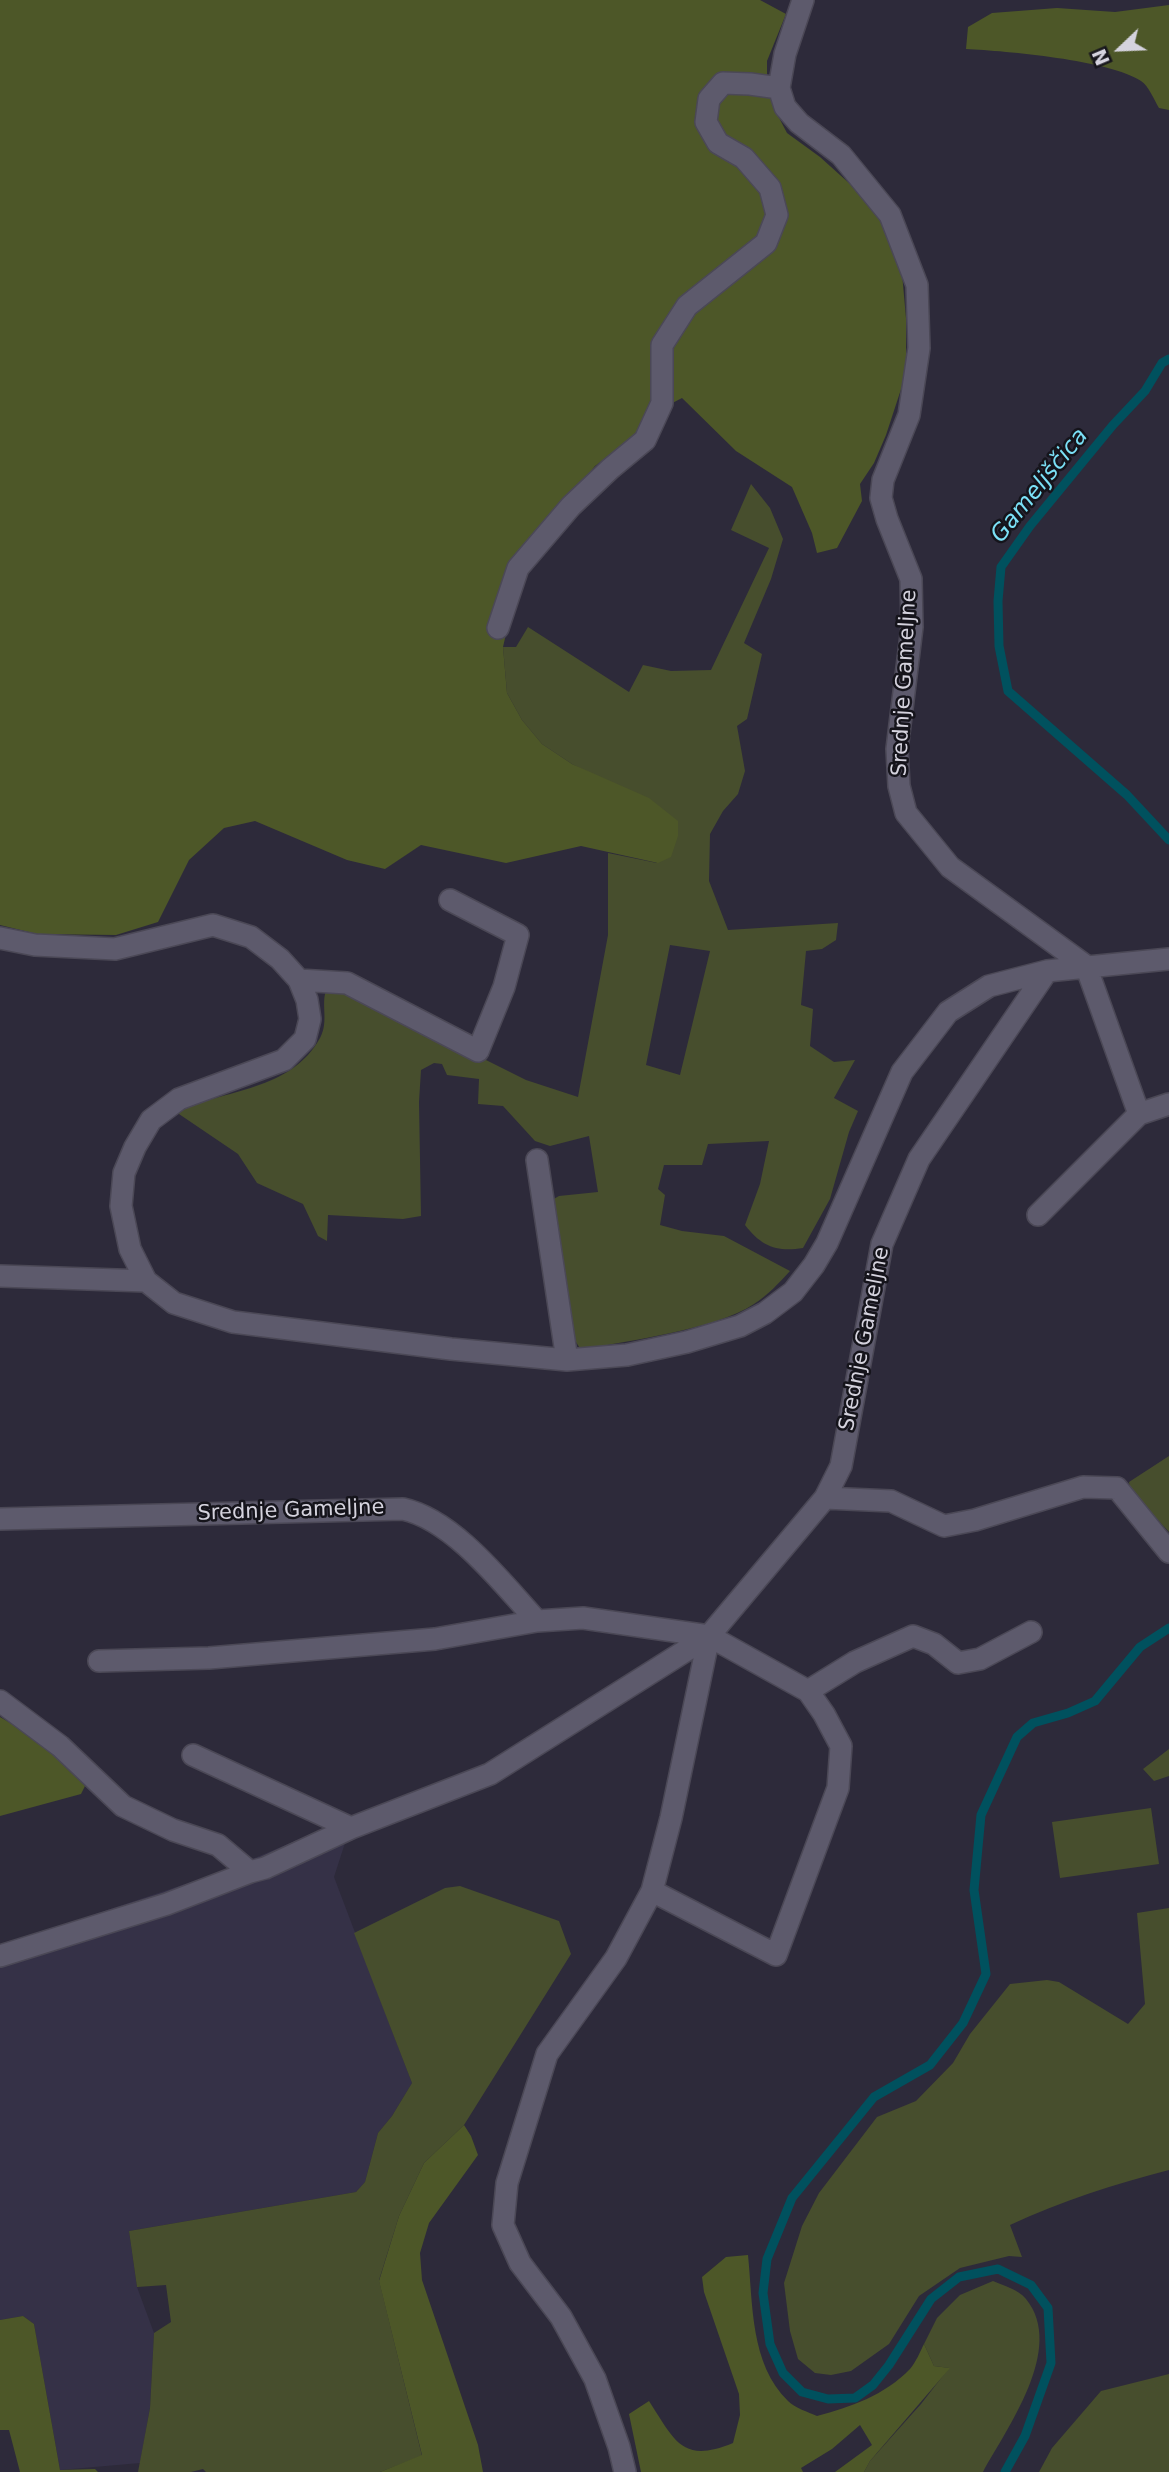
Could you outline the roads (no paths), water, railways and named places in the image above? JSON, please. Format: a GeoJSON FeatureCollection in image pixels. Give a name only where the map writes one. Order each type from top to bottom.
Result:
{"type":"FeatureCollection","features":[{"type":"Feature","properties":{"kind":"street"},"geometry":{"type":"LineString","coordinates":[[498,628],[518,568],[571,506],[645,440],[662,403],[662,345],[687,306],[766,243],[777,215],[770,188],[744,158],[718,143],[706,122],[709,99],[723,83],[779,88],[785,54],[803,0]]}},
{"type":"Feature","properties":{"kind":"street","name":"Srednje Gameljne"},"geometry":{"type":"LineString","coordinates":[[779,88],[785,107],[799,123],[841,155],[890,215],[917,285],[919,348],[909,415],[883,480],[881,498],[911,579],[912,627],[897,750],[899,786],[906,813],[950,867],[1086,966]]}},
{"type":"Feature","properties":{"kind":"street"},"geometry":{"type":"LineString","coordinates":[[299,980],[347,983],[478,1051],[504,987],[518,936],[450,900]]}},
{"type":"Feature","properties":{"kind":"street"},"geometry":{"type":"LineString","coordinates":[[0,937],[35,945],[115,949],[213,925],[251,937],[280,959],[299,980],[307,1000],[310,1019],[304,1039],[284,1060],[179,1099],[151,1120],[124,1173],[121,1206],[130,1249],[146,1280],[174,1303],[233,1322],[451,1349],[567,1360],[627,1355],[687,1342],[740,1326],[765,1313],[793,1292],[827,1243],[902,1072],[948,1012],[989,986],[1047,971],[1169,959]]}},
{"type":"Feature","properties":{"kind":"street"},"geometry":{"type":"LineString","coordinates":[[1086,966],[1139,1114]]}},
{"type":"Feature","properties":{"kind":"street","name":"Srednje Gameljne"},"geometry":{"type":"LineString","coordinates":[[0,1956],[166,1904],[265,1868],[351,1828],[490,1774],[709,1636],[825,1497],[841,1466],[882,1244],[919,1159],[1047,971]]}},
{"type":"Feature","properties":{"kind":"street"},"geometry":{"type":"LineString","coordinates":[[1038,1215],[1139,1114],[1169,1104]]}},
{"type":"Feature","properties":{"kind":"street"},"geometry":{"type":"LineString","coordinates":[[537,1160],[567,1360]]}},
{"type":"Feature","properties":{"kind":"street"},"geometry":{"type":"LineString","coordinates":[[0,1276],[146,1280]]}},
{"type":"Feature","properties":{"kind":"street"},"geometry":{"type":"LineString","coordinates":[[825,1497],[891,1501],[944,1526],[975,1520],[1083,1488],[1116,1488],[1169,1552]]}},
{"type":"Feature","properties":{"kind":"street","name":"Srednje Gameljne"},"geometry":{"type":"LineString","coordinates":[[0,1519],[404,1508],[421,1512],[473,1551],[537,1621]]}},
{"type":"Feature","properties":{"kind":"street"},"geometry":{"type":"LineString","coordinates":[[99,1661],[209,1658],[435,1639],[537,1621],[583,1618],[709,1636],[808,1691],[841,1746],[838,1787],[776,1955],[652,1891]]}},
{"type":"Feature","properties":{"kind":"street"},"geometry":{"type":"LineString","coordinates":[[808,1691],[855,1662],[913,1636],[934,1644],[958,1663],[980,1659],[1031,1632]]}},
{"type":"Feature","properties":{"kind":"street","name":"Srednje Gameljne"},"geometry":{"type":"LineString","coordinates":[[625,2472],[595,2379],[561,2317],[520,2263],[503,2225],[507,2183],[548,2054],[616,1958],[652,1891],[671,1818],[709,1636]]}},
{"type":"Feature","properties":{"kind":"street"},"geometry":{"type":"LineString","coordinates":[[0,1700],[60,1746],[123,1806],[173,1830],[218,1845],[250,1872]]}},
{"type":"Feature","properties":{"kind":"street"},"geometry":{"type":"LineString","coordinates":[[193,1755],[351,1828]]}},
{"type":"Feature","properties":{"kind":"waterway","name":"Gameljščica"},"geometry":{"type":"LineString","coordinates":[[1169,359],[1162,363],[1145,391],[1113,425],[1030,526],[1001,567],[998,601],[999,646],[1008,691],[1127,795],[1169,840]]}},
{"type":"Feature","properties":{"kind":"waterway","name":"Gameljščica"},"geometry":{"type":"LineString","coordinates":[[1005,2472],[1025,2436],[1051,2363],[1048,2308],[1031,2285],[998,2269],[959,2277],[931,2299],[873,2385],[855,2398],[828,2399],[802,2392],[783,2373],[770,2344],[763,2293],[767,2259],[792,2198],[874,2097],[930,2065],[963,2023],[986,1974],[974,1890],[981,1815],[1017,1737],[1033,1723],[1068,1713],[1095,1701],[1140,1647],[1169,1628]]}}]}
